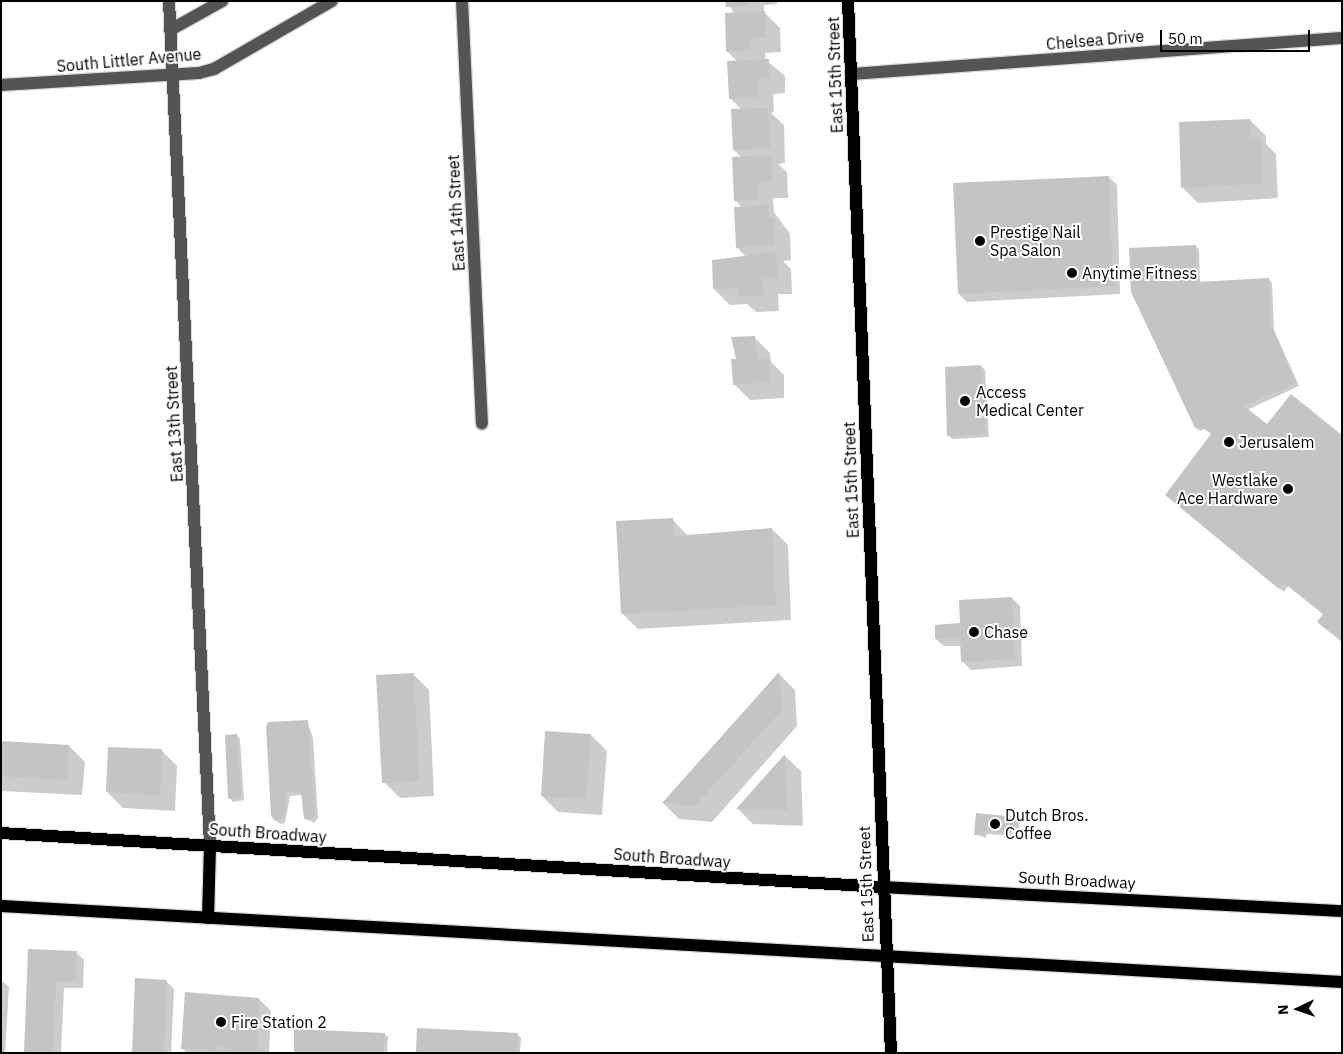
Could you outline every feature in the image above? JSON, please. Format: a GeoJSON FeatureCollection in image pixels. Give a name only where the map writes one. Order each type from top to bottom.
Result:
{"type":"FeatureCollection","features":[{"type":"Feature","properties":{"kind":"main road","name":"East 15th Street"},"geometry":{"type":"LineString","coordinates":[[848,1],[882,887],[891,1053]]}},
{"type":"Feature","properties":{"kind":"main road","name":"South Broadway"},"geometry":{"type":"LineString","coordinates":[[1,833],[882,887],[1342,911]]}},
{"type":"Feature","properties":{"kind":"main road"},"geometry":{"type":"LineString","coordinates":[[208,918],[210,846]]}},
{"type":"Feature","properties":{"kind":"main road"},"geometry":{"type":"LineString","coordinates":[[1,906],[1342,982]]}},
{"type":"Feature","properties":{"kind":"street","name":"East 13th Street"},"geometry":{"type":"LineString","coordinates":[[169,1],[210,846]]}},
{"type":"Feature","properties":{"kind":"street","name":"South Littler Avenue"},"geometry":{"type":"LineString","coordinates":[[170,30],[222,1]]}},
{"type":"Feature","properties":{"kind":"street","name":"South Littler Avenue"},"geometry":{"type":"LineString","coordinates":[[1,85],[174,75],[214,69],[332,1]]}},
{"type":"Feature","properties":{"kind":"street","name":"East 14th Street"},"geometry":{"type":"LineString","coordinates":[[462,1],[482,424]]}},
{"type":"Feature","properties":{"kind":"street","name":"Chelsea Drive"},"geometry":{"type":"LineString","coordinates":[[851,74],[1342,38]]}},
{"type":"Feature","properties":{"kind":"building"},"geometry":{"type":"Polygon","coordinates":[[[725,1],[749,1],[749,5],[726,7],[725,1]]]}},
{"type":"Feature","properties":{"kind":"building"},"geometry":{"type":"Polygon","coordinates":[[[765,11],[766,37],[750,38],[751,50],[726,52],[725,13],[765,11]]]}},
{"type":"Feature","properties":{"kind":"building"},"geometry":{"type":"Polygon","coordinates":[[[769,59],[769,78],[758,78],[758,97],[729,99],[727,61],[769,59]]]}},
{"type":"Feature","properties":{"kind":"building"},"geometry":{"type":"Polygon","coordinates":[[[768,108],[770,148],[733,150],[731,109],[768,108]]]}},
{"type":"Feature","properties":{"kind":"building"},"geometry":{"type":"Polygon","coordinates":[[[1250,119],[1251,138],[1261,137],[1263,183],[1181,188],[1179,122],[1250,119]]]}},
{"type":"Feature","properties":{"kind":"building"},"geometry":{"type":"Polygon","coordinates":[[[771,155],[773,182],[758,183],[758,199],[734,201],[732,157],[771,155]]]}},
{"type":"Feature","properties":{"kind":"building"},"geometry":{"type":"Polygon","coordinates":[[[1109,176],[1113,286],[958,294],[953,183],[1109,176]]]}},
{"type":"Feature","properties":{"kind":"building"},"geometry":{"type":"Polygon","coordinates":[[[769,205],[768,218],[775,217],[775,245],[736,248],[734,207],[769,205]]]}},
{"type":"Feature","properties":{"kind":"building"},"geometry":{"type":"Polygon","coordinates":[[[1196,245],[1197,282],[1269,278],[1271,325],[1296,383],[1244,406],[1267,424],[1291,394],[1342,435],[1342,642],[1317,622],[1323,614],[1284,583],[1279,589],[1165,495],[1211,434],[1201,426],[1195,428],[1131,292],[1129,248],[1196,245]]]}},
{"type":"Feature","properties":{"kind":"building"},"geometry":{"type":"Polygon","coordinates":[[[776,252],[777,278],[763,279],[764,295],[739,297],[738,288],[713,289],[712,260],[776,252]]]}},
{"type":"Feature","properties":{"kind":"building"},"geometry":{"type":"Polygon","coordinates":[[[755,336],[757,359],[769,358],[769,382],[733,385],[731,359],[736,359],[731,337],[755,336]]]}},
{"type":"Feature","properties":{"kind":"building","name":"Access Medical Center"},"geometry":{"type":"Polygon","coordinates":[[[981,365],[986,434],[947,436],[945,367],[981,365]]]}},
{"type":"Feature","properties":{"kind":"building"},"geometry":{"type":"Polygon","coordinates":[[[673,518],[674,536],[772,528],[776,605],[621,614],[616,521],[673,518]]]}},
{"type":"Feature","properties":{"kind":"building","name":"Chase"},"geometry":{"type":"Polygon","coordinates":[[[1012,597],[1015,659],[961,662],[960,638],[935,639],[935,625],[960,623],[959,600],[1012,597]]]}},
{"type":"Feature","properties":{"kind":"building"},"geometry":{"type":"Polygon","coordinates":[[[779,672],[782,710],[695,806],[662,803],[779,672]]]}},
{"type":"Feature","properties":{"kind":"building"},"geometry":{"type":"Polygon","coordinates":[[[414,673],[419,781],[382,783],[376,675],[414,673]]]}},
{"type":"Feature","properties":{"kind":"building"},"geometry":{"type":"Polygon","coordinates":[[[308,720],[315,815],[310,820],[304,819],[301,792],[286,792],[284,817],[275,821],[271,816],[266,726],[268,722],[308,720]]]}},
{"type":"Feature","properties":{"kind":"building"},"geometry":{"type":"Polygon","coordinates":[[[545,731],[591,734],[586,799],[541,796],[545,731]]]}},
{"type":"Feature","properties":{"kind":"building"},"geometry":{"type":"Polygon","coordinates":[[[237,734],[241,797],[228,799],[225,735],[237,734]]]}},
{"type":"Feature","properties":{"kind":"building"},"geometry":{"type":"Polygon","coordinates":[[[1,741],[69,745],[67,780],[1,776],[1,741]]]}},
{"type":"Feature","properties":{"kind":"building"},"geometry":{"type":"Polygon","coordinates":[[[108,747],[162,749],[160,795],[106,792],[108,747]]]}},
{"type":"Feature","properties":{"kind":"building"},"geometry":{"type":"Polygon","coordinates":[[[785,754],[787,810],[736,809],[785,754]]]}},
{"type":"Feature","properties":{"kind":"building","name":"Dutch Bros. Coffee"},"geometry":{"type":"Polygon","coordinates":[[[976,813],[1016,817],[1015,833],[984,831],[983,835],[974,835],[976,813]]]}},
{"type":"Feature","properties":{"kind":"building"},"geometry":{"type":"Polygon","coordinates":[[[28,949],[77,951],[76,981],[56,981],[53,1053],[24,1053],[28,949]]]}},
{"type":"Feature","properties":{"kind":"building"},"geometry":{"type":"Polygon","coordinates":[[[135,978],[167,980],[164,1053],[132,1053],[135,978]]]}},
{"type":"Feature","properties":{"kind":"building","name":"Fire Station 2"},"geometry":{"type":"Polygon","coordinates":[[[185,992],[259,998],[257,1053],[231,1053],[231,1048],[216,1046],[216,1051],[181,1049],[185,992]]]}},
{"type":"Feature","properties":{"kind":"building"},"geometry":{"type":"Polygon","coordinates":[[[417,1028],[518,1033],[517,1053],[416,1053],[417,1028]]]}},
{"type":"Feature","properties":{"kind":"building"},"geometry":{"type":"Polygon","coordinates":[[[294,1029],[385,1033],[384,1053],[294,1053],[294,1029]]]}},
{"type":"Feature","properties":{"kind":"place","name":"Prestige Nail Spa Salon"},"geometry":{"type":"Point","coordinates":[980,241]}},
{"type":"Feature","properties":{"kind":"place","name":"Anytime Fitness"},"geometry":{"type":"Point","coordinates":[1072,273]}},
{"type":"Feature","properties":{"kind":"place","name":"Access Medical Center"},"geometry":{"type":"Point","coordinates":[965,401]}},
{"type":"Feature","properties":{"kind":"place","name":"Jerusalem"},"geometry":{"type":"Point","coordinates":[1229,442]}},
{"type":"Feature","properties":{"kind":"place","name":"Westlake Ace Hardware"},"geometry":{"type":"Point","coordinates":[1288,489]}},
{"type":"Feature","properties":{"kind":"place","name":"Chase"},"geometry":{"type":"Point","coordinates":[974,632]}},
{"type":"Feature","properties":{"kind":"place","name":"Dutch Bros. Coffee"},"geometry":{"type":"Point","coordinates":[995,824]}},
{"type":"Feature","properties":{"kind":"place","name":"Fire Station 2"},"geometry":{"type":"Point","coordinates":[221,1022]}}]}
